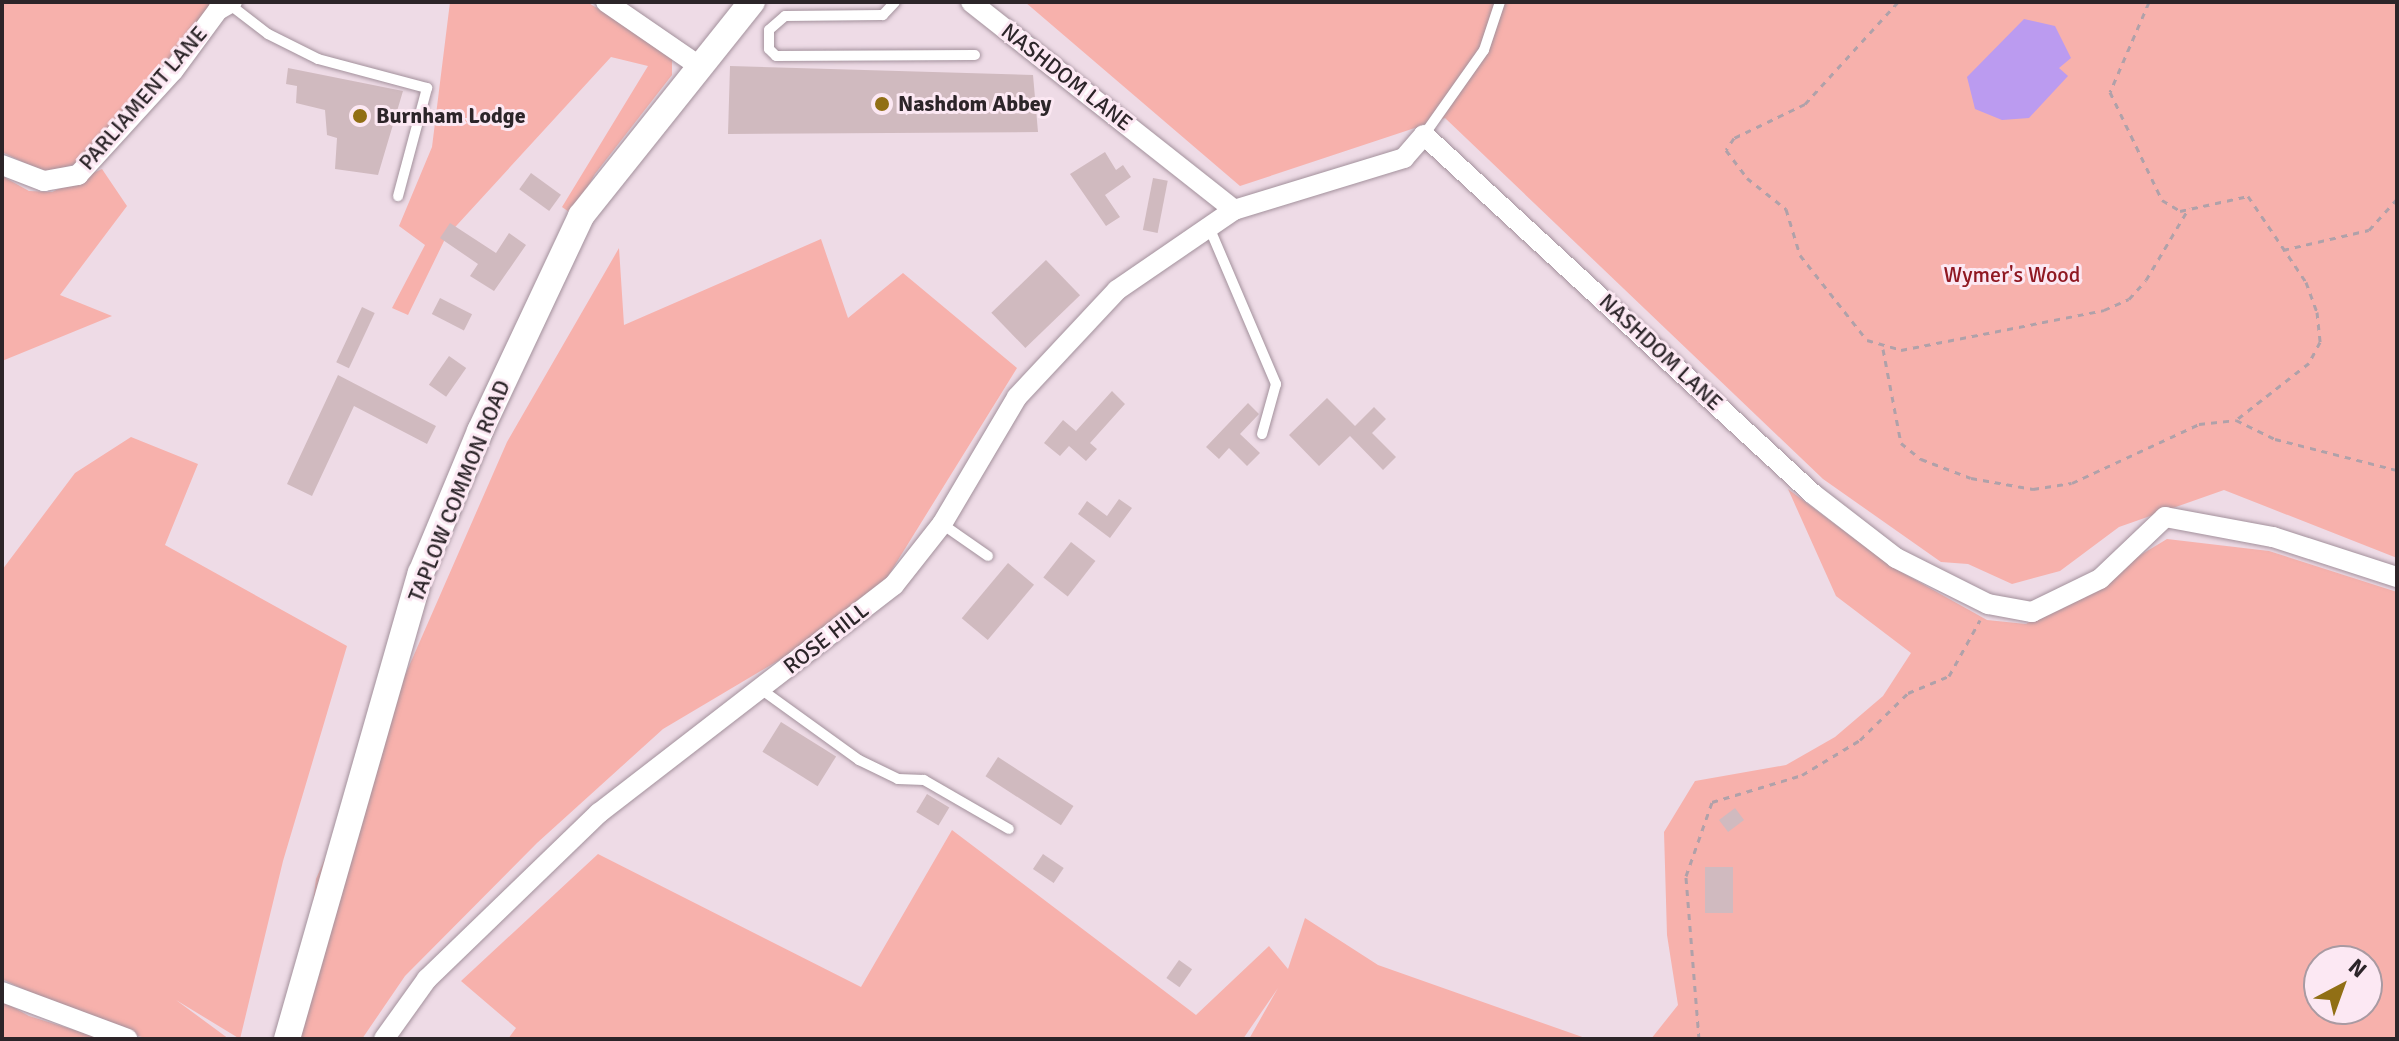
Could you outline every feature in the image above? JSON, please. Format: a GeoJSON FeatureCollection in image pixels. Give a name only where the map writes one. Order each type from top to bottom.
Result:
{"type":"FeatureCollection","features":[{"type":"Feature","properties":{"kind":"street"},"geometry":{"type":"LineString","coordinates":[[606,2],[699,66]]}},
{"type":"Feature","properties":{"kind":"street","name":"TAPLOW COMMON ROAD"},"geometry":{"type":"LineString","coordinates":[[287,1039],[421,573],[480,431],[581,216],[752,2]]}},
{"type":"Feature","properties":{"kind":"street","name":"NASHDOM LANE"},"geometry":{"type":"LineString","coordinates":[[971,2],[1234,210]]}},
{"type":"Feature","properties":{"kind":"street","name":"PARLIAMENT LANE"},"geometry":{"type":"LineString","coordinates":[[2,165],[44,181],[78,175],[231,3]]}},
{"type":"Feature","properties":{"kind":"street"},"geometry":{"type":"LineString","coordinates":[[1234,210],[1404,158],[1424,135]]}},
{"type":"Feature","properties":{"kind":"street","name":"NASHDOM LANE"},"geometry":{"type":"LineString","coordinates":[[1424,135],[1813,494],[1896,558],[1988,604],[2032,612],[2100,579],[2165,517],[2273,537],[2397,577]]}},
{"type":"Feature","properties":{"kind":"street","name":"ROSE HILL"},"geometry":{"type":"LineString","coordinates":[[384,1039],[427,979],[599,813],[714,717],[762,690],[894,585],[942,524],[1017,397],[1117,290],[1234,210]]}},
{"type":"Feature","properties":{"kind":"street"},"geometry":{"type":"LineString","coordinates":[[2,992],[128,1039]]}},
{"type":"Feature","properties":{"kind":"lane"},"geometry":{"type":"LineString","coordinates":[[895,2],[883,15],[785,16],[769,30],[769,49],[776,56],[975,55]]}},
{"type":"Feature","properties":{"kind":"lane"},"geometry":{"type":"LineString","coordinates":[[1424,135],[1484,50],[1500,2]]}},
{"type":"Feature","properties":{"kind":"lane"},"geometry":{"type":"LineString","coordinates":[[231,3],[268,34],[318,59],[427,88],[398,196]]}},
{"type":"Feature","properties":{"kind":"lane"},"geometry":{"type":"LineString","coordinates":[[1209,227],[1276,384],[1262,434]]}},
{"type":"Feature","properties":{"kind":"lane"},"geometry":{"type":"LineString","coordinates":[[942,524],[988,556]]}},
{"type":"Feature","properties":{"kind":"lane"},"geometry":{"type":"LineString","coordinates":[[762,690],[859,760],[898,779],[924,780],[1009,829]]}},
{"type":"Feature","properties":{"kind":"path"},"geometry":{"type":"LineString","coordinates":[[1898,2],[1805,104],[1734,138],[1726,150],[1747,178],[1786,209],[1800,255],[1840,313],[1883,349],[1901,443],[1921,459],[1971,478],[2033,489],[2072,483],[2199,424],[2236,420],[2288,383],[2320,342],[2306,282],[2248,196],[2180,211],[2162,200],[2110,92],[2149,2]]}},
{"type":"Feature","properties":{"kind":"path"},"geometry":{"type":"LineString","coordinates":[[2283,250],[2369,230],[2397,199]]}},
{"type":"Feature","properties":{"kind":"path"},"geometry":{"type":"LineString","coordinates":[[1883,349],[2104,310],[2129,299],[2146,280],[2189,208]]}},
{"type":"Feature","properties":{"kind":"path"},"geometry":{"type":"LineString","coordinates":[[2236,420],[2275,439],[2397,470]]}},
{"type":"Feature","properties":{"kind":"path"},"geometry":{"type":"LineString","coordinates":[[1699,1039],[1686,876],[1712,802],[1802,775],[1860,740],[1908,693],[1949,676],[1988,604]]}},
{"type":"Feature","properties":{"kind":"green space"},"geometry":{"type":"Polygon","coordinates":[[[2,2],[216,2],[82,162],[46,173],[2,152],[2,2]]]}},
{"type":"Feature","properties":{"kind":"green space"},"geometry":{"type":"Polygon","coordinates":[[[450,2],[587,2],[660,46],[672,58],[672,75],[595,174],[572,214],[562,207],[648,66],[611,57],[446,237],[408,315],[392,308],[425,245],[399,226],[432,147],[450,2]]]}},
{"type":"Feature","properties":{"kind":"green space","name":"Wymer's Wood"},"geometry":{"type":"Polygon","coordinates":[[[1025,2],[2397,2],[2397,558],[2224,490],[2119,527],[2060,571],[2012,584],[1968,564],[1941,562],[1823,479],[1445,118],[1240,186],[1025,2]]]}},
{"type":"Feature","properties":{"kind":"green space"},"geometry":{"type":"Polygon","coordinates":[[[102,169],[127,206],[60,295],[112,316],[2,361],[2,176],[29,191],[52,192],[102,169]]]}},
{"type":"Feature","properties":{"kind":"green space"},"geometry":{"type":"Polygon","coordinates":[[[821,239],[848,318],[903,273],[1017,368],[885,581],[786,656],[663,729],[537,843],[405,976],[362,1039],[295,1039],[316,879],[507,442],[619,248],[624,325],[821,239]]]}},
{"type":"Feature","properties":{"kind":"green space"},"geometry":{"type":"Polygon","coordinates":[[[131,437],[198,464],[165,545],[347,646],[283,861],[240,1039],[176,1000],[229,1039],[149,1039],[99,1025],[2,979],[2,570],[75,473],[131,437]]]}},
{"type":"Feature","properties":{"kind":"green space"},"geometry":{"type":"Polygon","coordinates":[[[1788,489],[1892,567],[1987,620],[2026,624],[2167,539],[2269,551],[2397,592],[2397,1039],[1651,1039],[1678,1005],[1667,935],[1664,832],[1695,781],[1786,765],[1835,737],[1883,696],[1911,653],[1836,596],[1788,489]]]}},
{"type":"Feature","properties":{"kind":"green space"},"geometry":{"type":"Polygon","coordinates":[[[952,830],[1196,1015],[1269,946],[1288,969],[1305,918],[1378,965],[1588,1039],[1249,1039],[1278,988],[1243,1039],[508,1039],[516,1028],[461,981],[598,854],[861,987],[952,830]]]}},
{"type":"Feature","properties":{"kind":"green space"},"geometry":{"type":"Polygon","coordinates":[[[2,1001],[29,1016],[103,1039],[2,1039],[2,1001]]]}},
{"type":"Feature","properties":{"kind":"shaded area"},"geometry":{"type":"Polygon","coordinates":[[[2024,19],[2055,26],[2071,58],[2059,68],[2068,76],[2029,118],[2002,120],[1975,109],[1967,77],[2024,19]]]}},
{"type":"Feature","properties":{"kind":"building","name":"Nashdom Abbey"},"geometry":{"type":"Polygon","coordinates":[[[730,66],[1033,75],[1038,132],[728,134],[730,66]]]}},
{"type":"Feature","properties":{"kind":"building","name":"Burnham Lodge"},"geometry":{"type":"Polygon","coordinates":[[[288,68],[403,91],[378,175],[335,169],[337,138],[327,135],[325,110],[296,103],[297,86],[286,84],[288,68]]]}},
{"type":"Feature","properties":{"kind":"building"},"geometry":{"type":"Polygon","coordinates":[[[1105,152],[1116,170],[1123,165],[1131,177],[1105,195],[1120,217],[1106,226],[1070,174],[1105,152]]]}},
{"type":"Feature","properties":{"kind":"building"},"geometry":{"type":"Polygon","coordinates":[[[531,173],[561,195],[549,211],[519,189],[531,173]]]}},
{"type":"Feature","properties":{"kind":"building"},"geometry":{"type":"Polygon","coordinates":[[[1153,178],[1168,181],[1158,233],[1143,230],[1153,178]]]}},
{"type":"Feature","properties":{"kind":"building"},"geometry":{"type":"Polygon","coordinates":[[[450,223],[496,253],[509,233],[526,245],[494,291],[470,276],[478,264],[440,238],[450,223]]]}},
{"type":"Feature","properties":{"kind":"building"},"geometry":{"type":"Polygon","coordinates":[[[1046,260],[1080,295],[1025,348],[991,313],[1046,260]]]}},
{"type":"Feature","properties":{"kind":"building"},"geometry":{"type":"Polygon","coordinates":[[[440,298],[472,314],[464,330],[432,314],[440,298]]]}},
{"type":"Feature","properties":{"kind":"building"},"geometry":{"type":"Polygon","coordinates":[[[362,307],[375,313],[349,368],[336,362],[362,307]]]}},
{"type":"Feature","properties":{"kind":"building"},"geometry":{"type":"Polygon","coordinates":[[[449,356],[466,368],[446,397],[429,385],[449,356]]]}},
{"type":"Feature","properties":{"kind":"building"},"geometry":{"type":"Polygon","coordinates":[[[338,375],[436,426],[427,444],[354,406],[312,496],[287,484],[338,375]]]}},
{"type":"Feature","properties":{"kind":"building"},"geometry":{"type":"Polygon","coordinates":[[[1112,391],[1125,404],[1090,443],[1097,449],[1086,461],[1069,446],[1060,456],[1044,443],[1063,420],[1076,431],[1112,391]]]}},
{"type":"Feature","properties":{"kind":"building"},"geometry":{"type":"Polygon","coordinates":[[[1327,398],[1355,426],[1374,407],[1386,419],[1372,433],[1396,457],[1383,470],[1350,436],[1319,466],[1289,435],[1327,398]]]}},
{"type":"Feature","properties":{"kind":"building"},"geometry":{"type":"Polygon","coordinates":[[[1248,403],[1259,414],[1240,434],[1260,453],[1247,466],[1229,448],[1219,459],[1206,447],[1248,403]]]}},
{"type":"Feature","properties":{"kind":"building"},"geometry":{"type":"Polygon","coordinates":[[[1119,499],[1132,508],[1110,538],[1078,514],[1087,501],[1107,516],[1119,499]]]}},
{"type":"Feature","properties":{"kind":"building"},"geometry":{"type":"Polygon","coordinates":[[[1071,542],[1095,561],[1068,597],[1043,577],[1071,542]]]}},
{"type":"Feature","properties":{"kind":"building"},"geometry":{"type":"Polygon","coordinates":[[[1008,563],[1034,585],[988,640],[962,618],[1008,563]]]}},
{"type":"Feature","properties":{"kind":"building"},"geometry":{"type":"Polygon","coordinates":[[[781,722],[836,756],[818,786],[762,752],[781,722]]]}},
{"type":"Feature","properties":{"kind":"building"},"geometry":{"type":"Polygon","coordinates":[[[998,757],[1073,806],[1061,825],[985,776],[998,757]]]}},
{"type":"Feature","properties":{"kind":"building"},"geometry":{"type":"Polygon","coordinates":[[[927,794],[949,807],[938,825],[916,812],[927,794]]]}},
{"type":"Feature","properties":{"kind":"building"},"geometry":{"type":"Polygon","coordinates":[[[1735,808],[1744,820],[1728,832],[1719,820],[1735,808]]]}},
{"type":"Feature","properties":{"kind":"building"},"geometry":{"type":"Polygon","coordinates":[[[1043,854],[1064,868],[1054,883],[1033,869],[1043,854]]]}},
{"type":"Feature","properties":{"kind":"building"},"geometry":{"type":"Polygon","coordinates":[[[1705,867],[1733,867],[1733,913],[1705,913],[1705,867]]]}},
{"type":"Feature","properties":{"kind":"building"},"geometry":{"type":"Polygon","coordinates":[[[1179,960],[1192,969],[1179,987],[1166,978],[1179,960]]]}},
{"type":"Feature","properties":{"kind":"place","name":"Nashdom Abbey"},"geometry":{"type":"Point","coordinates":[882,104]}},
{"type":"Feature","properties":{"kind":"place","name":"Burnham Lodge"},"geometry":{"type":"Point","coordinates":[360,116]}}]}
